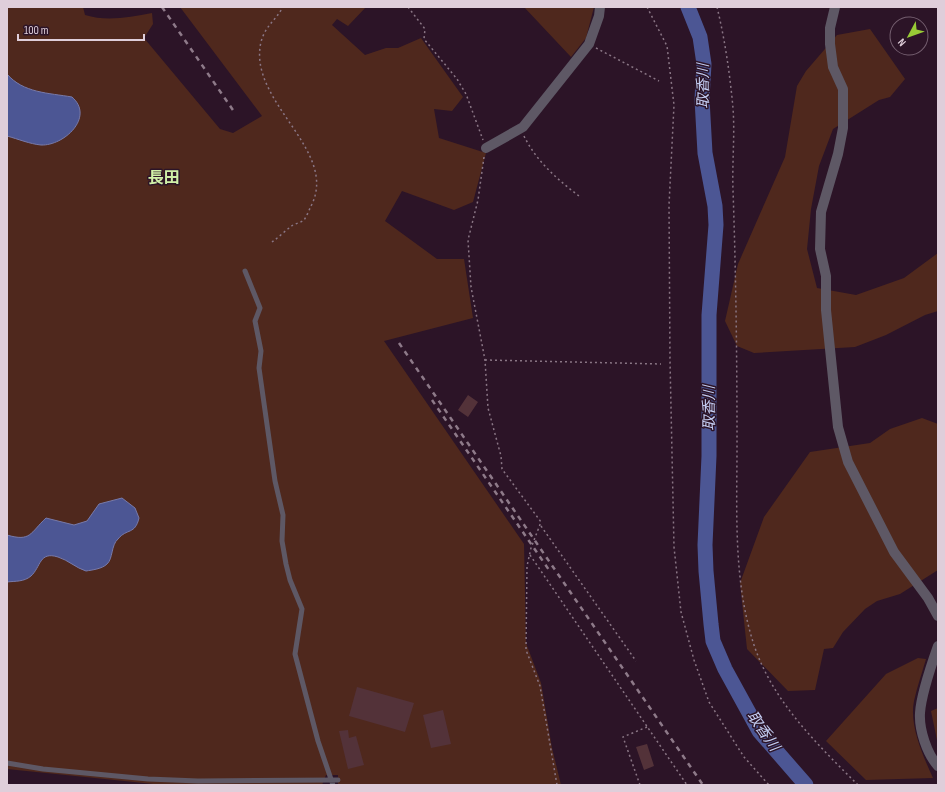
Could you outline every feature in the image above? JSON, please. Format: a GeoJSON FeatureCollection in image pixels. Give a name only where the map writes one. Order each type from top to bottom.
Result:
{"type":"FeatureCollection","features":[{"type":"Feature","properties":{"kind":"street"},"geometry":{"type":"LineString","coordinates":[[486,148],[523,126],[589,44],[599,16],[600,7]]}},
{"type":"Feature","properties":{"kind":"street"},"geometry":{"type":"LineString","coordinates":[[835,7],[830,28],[830,44],[833,68],[843,89],[843,128],[838,154],[821,212],[820,249],[826,276],[826,310],[838,427],[848,462],[894,552],[928,598],[938,616]]}},
{"type":"Feature","properties":{"kind":"street"},"geometry":{"type":"LineString","coordinates":[[938,646],[920,714],[922,729],[930,753],[938,766]]}},
{"type":"Feature","properties":{"kind":"lane"},"geometry":{"type":"LineString","coordinates":[[7,763],[43,769],[155,780],[334,782],[318,741],[295,654],[302,608],[290,580],[282,541],[283,515],[275,481],[259,368],[261,351],[254,321],[260,308],[245,271]]}},
{"type":"Feature","properties":{"kind":"path"},"geometry":{"type":"LineString","coordinates":[[272,242],[293,225],[304,220],[316,196],[316,169],[306,150],[281,111],[262,74],[259,60],[261,41],[267,28],[270,22],[284,7]]}},
{"type":"Feature","properties":{"kind":"path"},"geometry":{"type":"LineString","coordinates":[[408,7],[425,29],[424,39],[457,79],[466,94],[486,148],[478,200],[468,240],[472,287],[485,360],[488,408],[501,456],[502,468],[541,522],[541,526],[636,661]]}},
{"type":"Feature","properties":{"kind":"path"},"geometry":{"type":"LineString","coordinates":[[647,7],[667,46],[674,105],[669,205],[670,360],[674,547],[681,612],[694,660],[709,702],[744,757],[770,785]]}},
{"type":"Feature","properties":{"kind":"path"},"geometry":{"type":"LineString","coordinates":[[717,7],[722,27],[733,108],[737,326],[738,543],[744,598],[754,644],[768,676],[785,706],[821,748],[858,785]]}},
{"type":"Feature","properties":{"kind":"path"},"geometry":{"type":"LineString","coordinates":[[589,44],[659,81]]}},
{"type":"Feature","properties":{"kind":"path"},"geometry":{"type":"LineString","coordinates":[[523,126],[523,134],[528,145],[549,171],[579,196]]}},
{"type":"Feature","properties":{"kind":"path"},"geometry":{"type":"LineString","coordinates":[[485,360],[661,364]]}},
{"type":"Feature","properties":{"kind":"path"},"geometry":{"type":"LineString","coordinates":[[541,526],[527,566],[526,650],[540,686],[557,785]]}},
{"type":"Feature","properties":{"kind":"path"},"geometry":{"type":"LineString","coordinates":[[530,555],[687,785]]}},
{"type":"Feature","properties":{"kind":"path"},"geometry":{"type":"LineString","coordinates":[[640,785],[623,737],[647,727]]}},
{"type":"Feature","properties":{"kind":"shaded area"},"geometry":{"type":"Polygon","coordinates":[[[7,7],[83,7],[85,15],[102,18],[118,18],[152,13],[153,24],[144,38],[220,129],[233,133],[262,116],[180,7],[366,7],[348,26],[337,19],[332,25],[365,55],[386,48],[398,48],[421,38],[463,97],[452,111],[434,109],[439,138],[486,153],[473,202],[454,210],[402,191],[385,221],[437,259],[464,259],[473,318],[384,341],[524,544],[526,643],[541,683],[552,748],[561,785],[349,785],[338,784],[338,775],[326,775],[322,785],[163,785],[7,769],[7,7]]]}},
{"type":"Feature","properties":{"kind":"shaded area"},"geometry":{"type":"Polygon","coordinates":[[[524,7],[594,7],[586,38],[571,57],[524,7]]]}},
{"type":"Feature","properties":{"kind":"shaded area"},"geometry":{"type":"Polygon","coordinates":[[[870,29],[905,79],[890,97],[879,100],[833,129],[819,166],[811,209],[807,249],[817,288],[856,295],[904,278],[938,253],[938,311],[925,315],[886,335],[855,347],[754,353],[737,346],[725,321],[738,264],[785,157],[797,86],[806,71],[837,35],[870,29]]]}},
{"type":"Feature","properties":{"kind":"shaded area"},"geometry":{"type":"Polygon","coordinates":[[[922,418],[938,424],[938,570],[900,594],[877,601],[865,609],[843,632],[833,648],[824,649],[815,690],[788,691],[747,649],[740,583],[764,517],[810,452],[870,443],[890,429],[922,418]]]}},
{"type":"Feature","properties":{"kind":"shaded area"},"geometry":{"type":"Polygon","coordinates":[[[918,658],[926,659],[914,701],[913,720],[918,740],[933,778],[866,780],[826,741],[886,674],[918,658]]]}},
{"type":"Feature","properties":{"kind":"shaded area"},"geometry":{"type":"Polygon","coordinates":[[[938,708],[938,745],[931,711],[938,708]]]}},
{"type":"Feature","properties":{"kind":"water"},"geometry":{"type":"Polygon","coordinates":[[[7,74],[13,80],[29,89],[72,97],[78,105],[80,113],[74,129],[59,141],[41,145],[28,143],[7,136],[7,74]]]}},
{"type":"Feature","properties":{"kind":"water"},"geometry":{"type":"Polygon","coordinates":[[[122,498],[135,508],[139,518],[135,527],[121,536],[116,542],[109,562],[105,566],[86,571],[62,558],[47,556],[41,561],[28,578],[19,581],[7,582],[7,535],[26,537],[30,535],[46,518],[74,525],[87,521],[99,504],[122,498]]]}},
{"type":"Feature","properties":{"kind":"building"},"geometry":{"type":"Polygon","coordinates":[[[468,395],[478,402],[468,417],[458,410],[468,395]]]}},
{"type":"Feature","properties":{"kind":"building"},"geometry":{"type":"Polygon","coordinates":[[[357,687],[414,703],[405,732],[349,716],[357,687]]]}},
{"type":"Feature","properties":{"kind":"building"},"geometry":{"type":"Polygon","coordinates":[[[443,710],[451,744],[431,748],[423,715],[443,710]]]}},
{"type":"Feature","properties":{"kind":"building"},"geometry":{"type":"Polygon","coordinates":[[[348,730],[349,738],[356,736],[364,765],[348,769],[339,731],[348,730]]]}},
{"type":"Feature","properties":{"kind":"building"},"geometry":{"type":"Polygon","coordinates":[[[647,744],[654,766],[644,770],[636,747],[647,744]]]}},
{"type":"Feature","properties":{"kind":"waterway","name":"取香川"},"geometry":{"type":"LineString","coordinates":[[688,7],[700,37],[704,64],[702,99],[705,153],[715,206],[716,225],[709,315],[709,456],[705,545],[713,641],[725,669],[759,731],[806,785]]}},
{"type":"Feature","properties":{"kind":"railway"},"geometry":{"type":"LineString","coordinates":[[162,7],[235,113]]}},
{"type":"Feature","properties":{"kind":"railway"},"geometry":{"type":"LineString","coordinates":[[399,343],[703,785]]}},
{"type":"Feature","properties":{"kind":"railway"},"geometry":{"type":"LineString","coordinates":[[432,400],[549,570]]}},
{"type":"Feature","properties":{"kind":"district","name":"長田"},"geometry":{"type":"Point","coordinates":[164,178]}}]}
